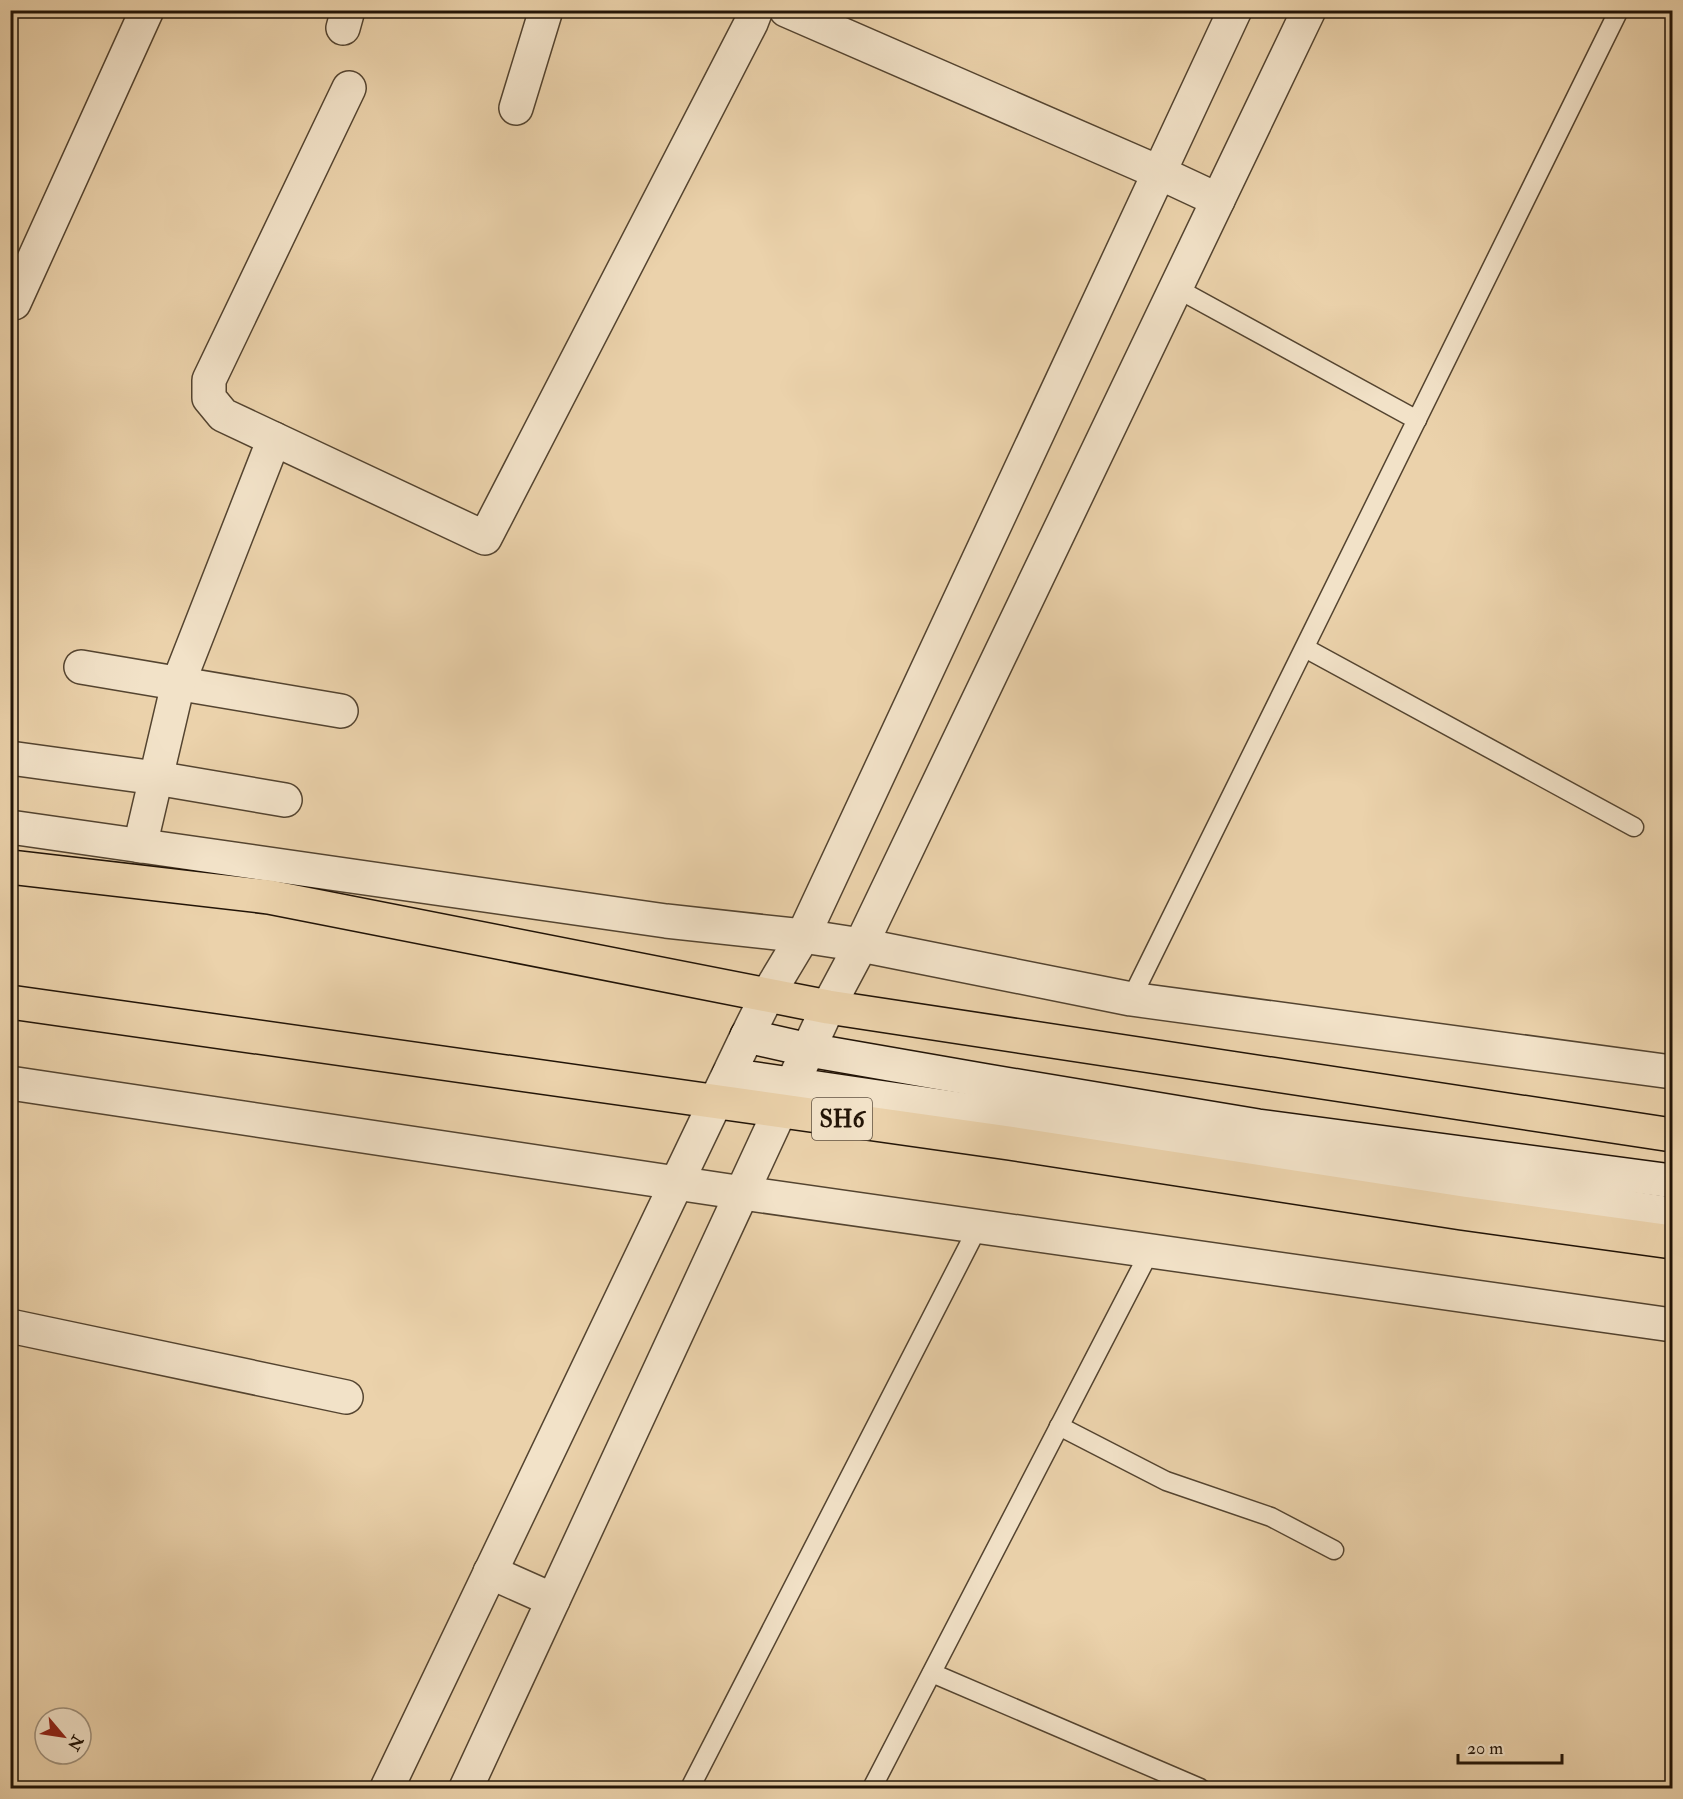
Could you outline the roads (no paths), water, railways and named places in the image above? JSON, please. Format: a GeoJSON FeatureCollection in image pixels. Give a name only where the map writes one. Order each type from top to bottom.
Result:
{"type":"FeatureCollection","features":[{"type":"Feature","properties":{"kind":"highway"},"geometry":{"type":"LineString","coordinates":[[10,867],[269,897],[828,1007],[1672,1135]]}},
{"type":"Feature","properties":{"kind":"highway","name":"SH6"},"geometry":{"type":"LineString","coordinates":[[10,1002],[787,1097],[1009,1143],[1462,1213],[1672,1242]]}},
{"type":"Feature","properties":{"kind":"street"},"geometry":{"type":"LineString","coordinates":[[14,303],[147,10]]}},
{"type":"Feature","properties":{"kind":"street"},"geometry":{"type":"LineString","coordinates":[[516,108],[546,10]]}},
{"type":"Feature","properties":{"kind":"street"},"geometry":{"type":"LineString","coordinates":[[349,88],[209,380],[209,398],[222,415],[485,538],[756,10]]}},
{"type":"Feature","properties":{"kind":"street"},"geometry":{"type":"LineString","coordinates":[[786,10],[1218,200]]}},
{"type":"Feature","properties":{"kind":"street"},"geometry":{"type":"LineString","coordinates":[[387,1788],[747,1036],[767,996],[803,936],[1235,10]]}},
{"type":"Feature","properties":{"kind":"street"},"geometry":{"type":"LineString","coordinates":[[466,1788],[828,1007],[861,945],[1309,10]]}},
{"type":"Feature","properties":{"kind":"street"},"geometry":{"type":"LineString","coordinates":[[140,846],[178,684],[274,439]]}},
{"type":"Feature","properties":{"kind":"street"},"geometry":{"type":"LineString","coordinates":[[81,667],[341,711]]}},
{"type":"Feature","properties":{"kind":"street"},"geometry":{"type":"LineString","coordinates":[[10,758],[156,778],[285,800]]}},
{"type":"Feature","properties":{"kind":"street"},"geometry":{"type":"LineString","coordinates":[[10,827],[666,921],[803,936],[861,945],[1131,999],[1672,1072]]}},
{"type":"Feature","properties":{"kind":"street"},"geometry":{"type":"LineString","coordinates":[[747,1036],[809,1050],[1258,1126],[1672,1181]]}},
{"type":"Feature","properties":{"kind":"street"},"geometry":{"type":"LineString","coordinates":[[10,1083],[743,1193],[1672,1325]]}},
{"type":"Feature","properties":{"kind":"street"},"geometry":{"type":"LineString","coordinates":[[787,1097],[1672,1214]]}},
{"type":"Feature","properties":{"kind":"street"},"geometry":{"type":"LineString","coordinates":[[10,1326],[346,1398]]}},
{"type":"Feature","properties":{"kind":"street"},"geometry":{"type":"LineString","coordinates":[[490,1572],[553,1600]]}},
{"type":"Feature","properties":{"kind":"lane"},"geometry":{"type":"LineString","coordinates":[[1131,999],[1619,10]]}},
{"type":"Feature","properties":{"kind":"lane"},"geometry":{"type":"LineString","coordinates":[[1176,288],[1417,420]]}},
{"type":"Feature","properties":{"kind":"lane"},"geometry":{"type":"LineString","coordinates":[[1305,648],[1634,827]]}},
{"type":"Feature","properties":{"kind":"lane"},"geometry":{"type":"LineString","coordinates":[[690,1788],[978,1227]]}},
{"type":"Feature","properties":{"kind":"lane"},"geometry":{"type":"LineString","coordinates":[[872,1788],[1150,1251]]}},
{"type":"Feature","properties":{"kind":"lane"},"geometry":{"type":"LineString","coordinates":[[1059,1426],[1166,1481],[1271,1517],[1334,1550]]}},
{"type":"Feature","properties":{"kind":"lane"},"geometry":{"type":"LineString","coordinates":[[932,1673],[1200,1788]]}}]}
